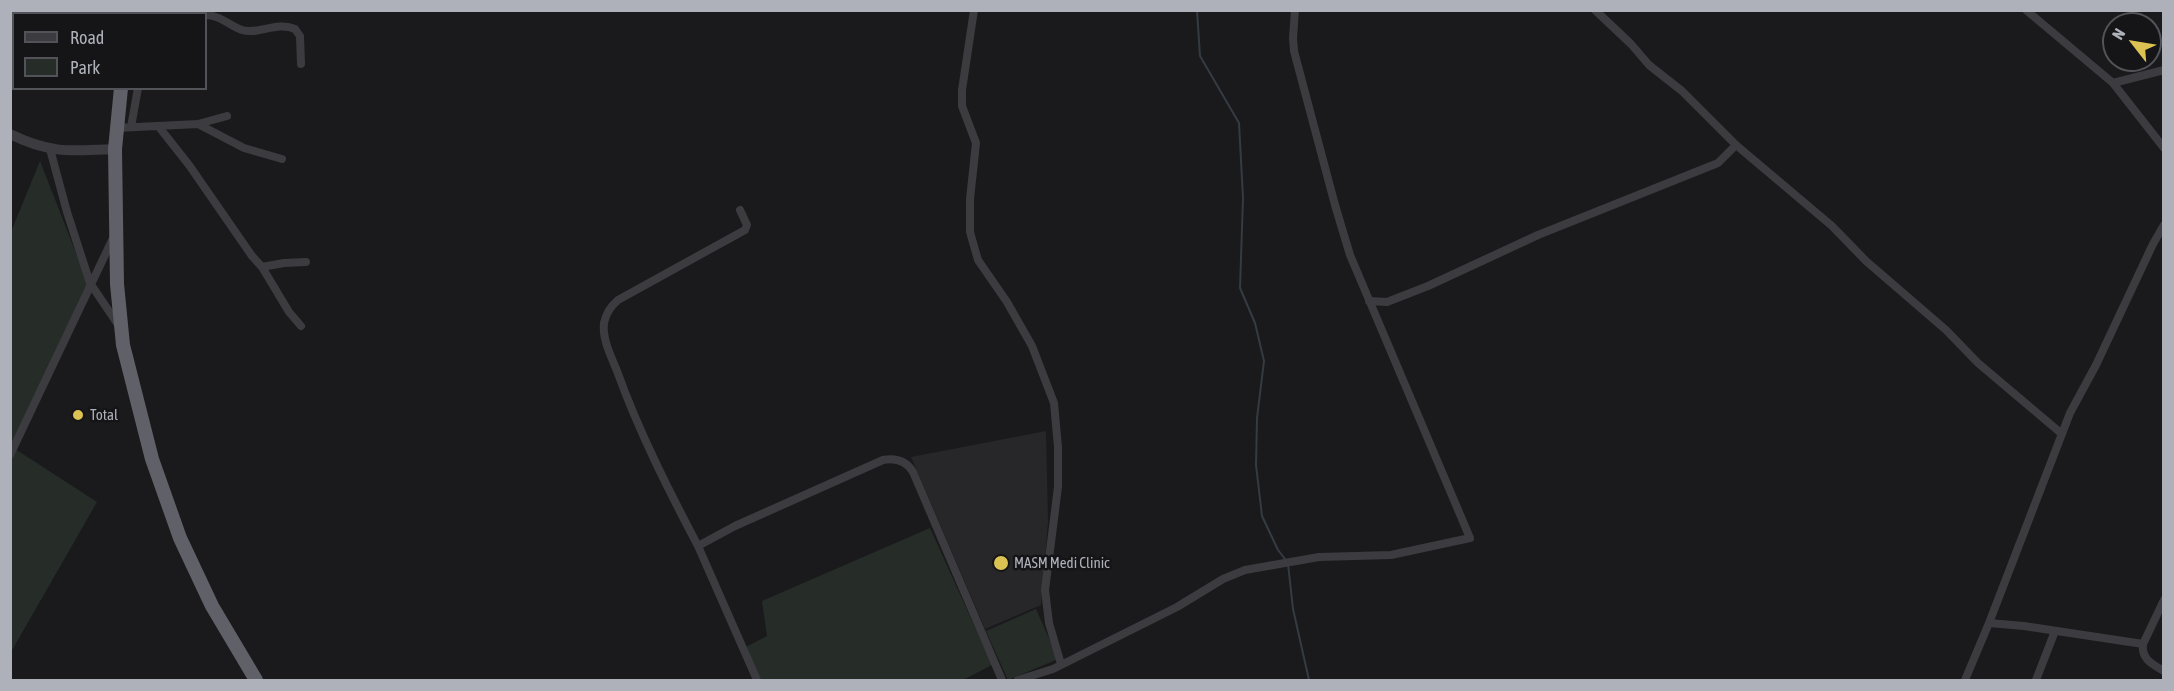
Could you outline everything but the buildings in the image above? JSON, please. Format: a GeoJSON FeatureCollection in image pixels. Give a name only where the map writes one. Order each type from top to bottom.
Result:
{"type":"FeatureCollection","features":[{"type":"Feature","properties":{"kind":"highway"},"geometry":{"type":"LineString","coordinates":[[121,90],[115,149],[117,284],[123,345],[152,459],[180,538],[212,606],[256,681]]}},
{"type":"Feature","properties":{"kind":"street"},"geometry":{"type":"LineString","coordinates":[[974,10],[962,90],[963,113],[976,143],[970,199],[970,232],[978,260],[1008,302],[1032,346],[1054,403],[1057,425],[1058,487],[1045,590],[1047,615],[1061,664]]}},
{"type":"Feature","properties":{"kind":"street"},"geometry":{"type":"LineString","coordinates":[[1018,681],[1061,664],[1177,607],[1223,579],[1245,570],[1319,557],[1391,555],[1470,538],[1370,301],[1340,223],[1296,59],[1293,38],[1295,10]]}},
{"type":"Feature","properties":{"kind":"street"},"geometry":{"type":"LineString","coordinates":[[1594,10],[1649,65],[1682,91],[1736,145],[1832,226],[1866,261],[1947,330],[1978,363],[2062,434]]}},
{"type":"Feature","properties":{"kind":"street"},"geometry":{"type":"LineString","coordinates":[[2026,10],[2113,83],[2163,148]]}},
{"type":"Feature","properties":{"kind":"street"},"geometry":{"type":"LineString","coordinates":[[207,15],[219,17],[243,31],[282,26],[295,30],[300,36],[301,64]]}},
{"type":"Feature","properties":{"kind":"street"},"geometry":{"type":"LineString","coordinates":[[2113,83],[2163,70]]}},
{"type":"Feature","properties":{"kind":"street"},"geometry":{"type":"LineString","coordinates":[[131,127],[138,90]]}},
{"type":"Feature","properties":{"kind":"street"},"geometry":{"type":"LineString","coordinates":[[116,128],[198,124],[226,116]]}},
{"type":"Feature","properties":{"kind":"street"},"geometry":{"type":"LineString","coordinates":[[198,124],[244,148],[282,159]]}},
{"type":"Feature","properties":{"kind":"street"},"geometry":{"type":"LineString","coordinates":[[159,127],[262,267],[289,312],[301,326]]}},
{"type":"Feature","properties":{"kind":"street"},"geometry":{"type":"LineString","coordinates":[[10,134],[38,147],[50,149],[115,149]]}},
{"type":"Feature","properties":{"kind":"street"},"geometry":{"type":"LineString","coordinates":[[1370,301],[1387,302],[1456,275],[1538,235],[1718,162],[1736,145]]}},
{"type":"Feature","properties":{"kind":"street"},"geometry":{"type":"LineString","coordinates":[[50,149],[67,212],[91,285],[122,329]]}},
{"type":"Feature","properties":{"kind":"street"},"geometry":{"type":"LineString","coordinates":[[740,210],[747,225],[744,231],[618,300],[609,308],[604,323],[605,339],[628,403],[660,473],[698,546],[757,681]]}},
{"type":"Feature","properties":{"kind":"street"},"geometry":{"type":"LineString","coordinates":[[1965,681],[2062,434],[2163,225]]}},
{"type":"Feature","properties":{"kind":"street"},"geometry":{"type":"LineString","coordinates":[[10,455],[117,229]]}},
{"type":"Feature","properties":{"kind":"street"},"geometry":{"type":"LineString","coordinates":[[262,267],[284,262],[306,261]]}},
{"type":"Feature","properties":{"kind":"street"},"geometry":{"type":"LineString","coordinates":[[698,546],[735,526],[883,460],[896,459],[905,462],[911,468],[928,505],[1002,681]]}},
{"type":"Feature","properties":{"kind":"street"},"geometry":{"type":"LineString","coordinates":[[2163,600],[2143,644],[2143,655],[2151,664],[2163,670]]}},
{"type":"Feature","properties":{"kind":"street"},"geometry":{"type":"LineString","coordinates":[[1989,623],[2143,644]]}},
{"type":"Feature","properties":{"kind":"street"},"geometry":{"type":"LineString","coordinates":[[2036,681],[2055,631]]}},
{"type":"Feature","properties":{"kind":"shaded area","name":"MASM Medi Clinic"},"geometry":{"type":"Polygon","coordinates":[[[1046,431],[1048,522],[1041,605],[985,629],[911,457],[1046,431]]]}},
{"type":"Feature","properties":{"kind":"green space"},"geometry":{"type":"Polygon","coordinates":[[[40,161],[88,284],[12,447],[97,502],[11,652],[11,232],[40,161]]]}},
{"type":"Feature","properties":{"kind":"green space"},"geometry":{"type":"Polygon","coordinates":[[[930,528],[992,665],[963,680],[759,680],[744,648],[767,636],[762,601],[930,528]]]}},
{"type":"Feature","properties":{"kind":"green space"},"geometry":{"type":"Polygon","coordinates":[[[1036,609],[1058,659],[1008,680],[986,631],[1036,609]]]}},
{"type":"Feature","properties":{"kind":"waterway"},"geometry":{"type":"LineString","coordinates":[[1197,10],[1200,56],[1239,123],[1243,198],[1240,288],[1255,323],[1264,361],[1257,418],[1256,465],[1262,516],[1278,550],[1285,559]]}},
{"type":"Feature","properties":{"kind":"waterway"},"geometry":{"type":"LineString","coordinates":[[1288,564],[1293,609],[1309,680]]}},
{"type":"Feature","properties":{"kind":"place","name":"Total"},"geometry":{"type":"Point","coordinates":[78,415]}},
{"type":"Feature","properties":{"kind":"place","name":"MASM Medi Clinic"},"geometry":{"type":"Point","coordinates":[1001,563]}}]}
